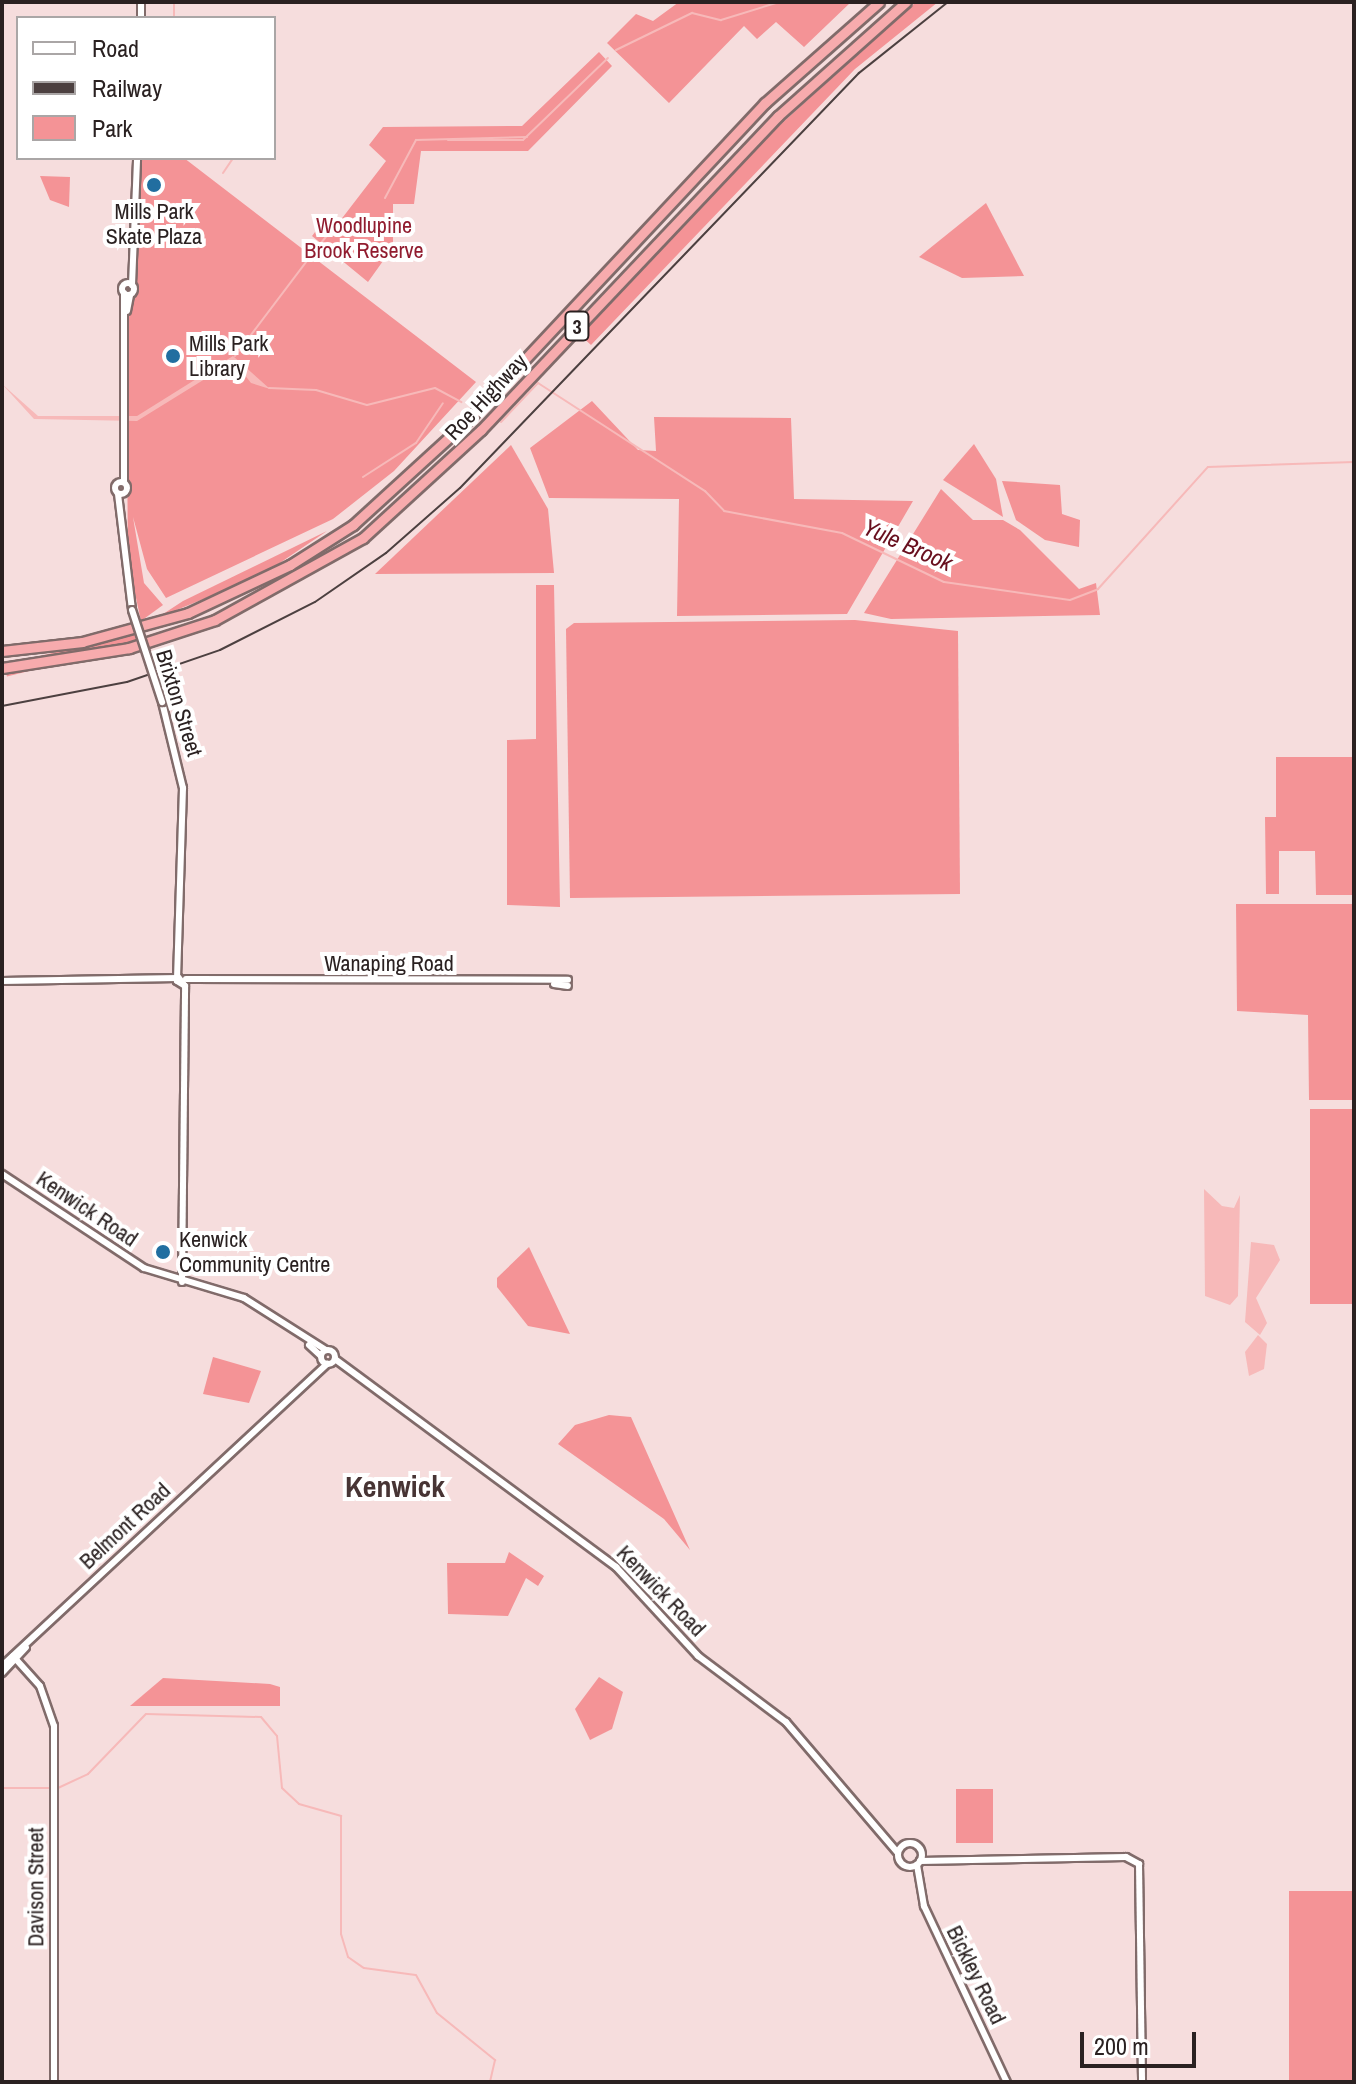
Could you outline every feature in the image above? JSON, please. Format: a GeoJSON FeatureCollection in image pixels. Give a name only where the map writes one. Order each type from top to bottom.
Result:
{"type":"FeatureCollection","features":[{"type":"Feature","properties":{"kind":"highway","name":"Roe Highway"},"geometry":{"type":"LineString","coordinates":[[2,651],[82,642],[188,613],[290,565],[353,525],[469,419],[765,103],[879,2]]}},
{"type":"Feature","properties":{"kind":"highway","name":"Roe Highway"},"geometry":{"type":"LineString","coordinates":[[2,668],[129,648],[215,620],[363,538],[462,449],[778,116],[906,2]]}},
{"type":"Feature","properties":{"kind":"main road","name":"Brixton Street"},"geometry":{"type":"LineString","coordinates":[[137,160],[132,271],[127,294],[121,374],[121,507],[132,610],[162,702],[182,780],[182,1261],[179,1281]]}},
{"type":"Feature","properties":{"kind":"main road","name":"Wanaping Road"},"geometry":{"type":"LineString","coordinates":[[2,981],[568,983]]}},
{"type":"Feature","properties":{"kind":"main road","name":"Kenwick Road"},"geometry":{"type":"LineString","coordinates":[[2,1176],[144,1268],[254,1307],[346,1370],[616,1567],[698,1656],[786,1722],[898,1853]]}},
{"type":"Feature","properties":{"kind":"main road","name":"Belmont Road"},"geometry":{"type":"LineString","coordinates":[[13,1659],[327,1358]]}},
{"type":"Feature","properties":{"kind":"main road"},"geometry":{"type":"LineString","coordinates":[[2,1666],[13,1659]]}},
{"type":"Feature","properties":{"kind":"main road"},"geometry":{"type":"LineString","coordinates":[[2,1673],[13,1659]]}},
{"type":"Feature","properties":{"kind":"main road","name":"Davison Street"},"geometry":{"type":"LineString","coordinates":[[13,1659],[43,1695],[54,1726],[54,2082]]}},
{"type":"Feature","properties":{"kind":"main road","name":"Kenwick Road"},"geometry":{"type":"LineString","coordinates":[[887,1837],[906,1844]]}},
{"type":"Feature","properties":{"kind":"main road"},"geometry":{"type":"LineString","coordinates":[[939,1857],[906,1844],[898,1853],[905,1866],[939,1857],[1126,1857],[1139,1864],[1142,2082]]}},
{"type":"Feature","properties":{"kind":"main road"},"geometry":{"type":"LineString","coordinates":[[919,1847],[919,1863]]}},
{"type":"Feature","properties":{"kind":"main road","name":"Bickley Road"},"geometry":{"type":"LineString","coordinates":[[916,1882],[919,1863]]}},
{"type":"Feature","properties":{"kind":"main road","name":"Bickley Road"},"geometry":{"type":"LineString","coordinates":[[905,1866],[916,1882],[1007,2082]]}},
{"type":"Feature","properties":{"kind":"green space"},"geometry":{"type":"Polygon","coordinates":[[[679,2],[851,2],[804,47],[776,22],[757,39],[744,26],[669,103],[607,43],[636,14],[653,21],[679,2]]]}},
{"type":"Feature","properties":{"kind":"green space"},"geometry":{"type":"Polygon","coordinates":[[[916,2],[938,2],[855,69],[591,345],[579,334],[740,161],[916,2]]]}},
{"type":"Feature","properties":{"kind":"green space","name":"Woodlupine Brook Reserve"},"geometry":{"type":"Polygon","coordinates":[[[599,52],[612,66],[528,151],[421,151],[414,204],[393,204],[393,247],[368,282],[312,236],[322,223],[333,230],[386,161],[369,145],[383,127],[522,126],[599,52]]]}},
{"type":"Feature","properties":{"kind":"green space"},"geometry":{"type":"Polygon","coordinates":[[[140,160],[187,160],[476,382],[394,471],[333,519],[166,598],[147,569],[133,517],[144,583],[163,605],[141,621],[128,561],[126,324],[135,293],[140,160]]]}},
{"type":"Feature","properties":{"kind":"green space"},"geometry":{"type":"Polygon","coordinates":[[[40,176],[70,177],[69,207],[50,200],[40,176]]]}},
{"type":"Feature","properties":{"kind":"green space"},"geometry":{"type":"Polygon","coordinates":[[[986,203],[1024,276],[962,278],[919,257],[986,203]]]}},
{"type":"Feature","properties":{"kind":"green space"},"geometry":{"type":"Polygon","coordinates":[[[592,401],[638,450],[656,451],[654,417],[791,418],[794,499],[913,501],[847,614],[677,616],[679,499],[549,498],[530,448],[592,401]]]}},
{"type":"Feature","properties":{"kind":"green space"},"geometry":{"type":"Polygon","coordinates":[[[974,444],[996,479],[1003,517],[943,480],[974,444]]]}},
{"type":"Feature","properties":{"kind":"green space"},"geometry":{"type":"Polygon","coordinates":[[[511,445],[548,509],[554,573],[375,574],[511,445]]]}},
{"type":"Feature","properties":{"kind":"green space"},"geometry":{"type":"Polygon","coordinates":[[[1002,481],[1060,485],[1062,514],[1080,520],[1079,547],[1045,540],[1016,520],[1002,481]]]}},
{"type":"Feature","properties":{"kind":"green space"},"geometry":{"type":"Polygon","coordinates":[[[941,489],[973,520],[1003,520],[1020,530],[1079,589],[1096,583],[1100,615],[891,619],[864,613],[941,489]]]}},
{"type":"Feature","properties":{"kind":"green space"},"geometry":{"type":"Polygon","coordinates":[[[327,531],[262,575],[157,618],[183,601],[327,531]]]}},
{"type":"Feature","properties":{"kind":"green space"},"geometry":{"type":"Polygon","coordinates":[[[536,585],[554,585],[560,907],[507,905],[507,740],[536,739],[536,585]]]}},
{"type":"Feature","properties":{"kind":"green space"},"geometry":{"type":"Polygon","coordinates":[[[855,620],[958,631],[960,894],[570,898],[566,629],[574,623],[855,620]]]}},
{"type":"Feature","properties":{"kind":"green space"},"geometry":{"type":"Polygon","coordinates":[[[136,632],[139,644],[7,677],[4,665],[136,632]]]}},
{"type":"Feature","properties":{"kind":"green space"},"geometry":{"type":"Polygon","coordinates":[[[1276,757],[1354,757],[1354,895],[1316,895],[1315,851],[1279,851],[1279,894],[1266,894],[1265,817],[1276,817],[1276,757]]]}},
{"type":"Feature","properties":{"kind":"green space"},"geometry":{"type":"Polygon","coordinates":[[[1236,904],[1354,904],[1354,1100],[1309,1100],[1308,1015],[1237,1011],[1236,904]]]}},
{"type":"Feature","properties":{"kind":"green space"},"geometry":{"type":"Polygon","coordinates":[[[1310,1109],[1354,1109],[1354,1304],[1310,1304],[1310,1109]]]}},
{"type":"Feature","properties":{"kind":"green space"},"geometry":{"type":"Polygon","coordinates":[[[529,1247],[570,1334],[528,1326],[497,1287],[497,1278],[529,1247]]]}},
{"type":"Feature","properties":{"kind":"green space"},"geometry":{"type":"Polygon","coordinates":[[[213,1357],[261,1371],[249,1403],[203,1394],[213,1357]]]}},
{"type":"Feature","properties":{"kind":"green space"},"geometry":{"type":"Polygon","coordinates":[[[609,1415],[631,1417],[690,1550],[664,1519],[558,1444],[575,1425],[609,1415]]]}},
{"type":"Feature","properties":{"kind":"green space"},"geometry":{"type":"Polygon","coordinates":[[[509,1552],[544,1576],[538,1586],[526,1578],[508,1616],[448,1614],[447,1563],[505,1563],[509,1552]]]}},
{"type":"Feature","properties":{"kind":"green space"},"geometry":{"type":"Polygon","coordinates":[[[599,1677],[623,1692],[612,1729],[590,1740],[575,1709],[599,1677]]]}},
{"type":"Feature","properties":{"kind":"green space"},"geometry":{"type":"Polygon","coordinates":[[[163,1678],[270,1684],[280,1687],[280,1706],[130,1706],[163,1678]]]}},
{"type":"Feature","properties":{"kind":"green space"},"geometry":{"type":"Polygon","coordinates":[[[956,1789],[993,1789],[993,1843],[956,1843],[956,1789]]]}},
{"type":"Feature","properties":{"kind":"green space"},"geometry":{"type":"Polygon","coordinates":[[[1289,1891],[1354,1891],[1354,2082],[1289,2082],[1289,1891]]]}},
{"type":"Feature","properties":{"kind":"shaded area"},"geometry":{"type":"Polygon","coordinates":[[[233,356],[270,389],[251,383],[234,361],[137,421],[34,419],[2,384],[38,416],[137,416],[233,356]]]}},
{"type":"Feature","properties":{"kind":"shaded area"},"geometry":{"type":"Polygon","coordinates":[[[1204,1189],[1222,1206],[1234,1208],[1240,1195],[1238,1296],[1230,1305],[1205,1296],[1204,1189]]]}},
{"type":"Feature","properties":{"kind":"shaded area"},"geometry":{"type":"Polygon","coordinates":[[[1251,1242],[1274,1245],[1280,1260],[1256,1298],[1267,1323],[1260,1335],[1245,1322],[1251,1242]]]}},
{"type":"Feature","properties":{"kind":"shaded area"},"geometry":{"type":"Polygon","coordinates":[[[1258,1335],[1267,1344],[1264,1369],[1249,1376],[1245,1352],[1258,1335]]]}},
{"type":"Feature","properties":{"kind":"waterway"},"geometry":{"type":"LineString","coordinates":[[174,2],[174,16]]}},
{"type":"Feature","properties":{"kind":"waterway"},"geometry":{"type":"LineString","coordinates":[[616,50],[692,13],[721,20],[779,2]]}},
{"type":"Feature","properties":{"kind":"waterway"},"geometry":{"type":"LineString","coordinates":[[448,140],[523,140],[608,58]]}},
{"type":"Feature","properties":{"kind":"waterway"},"geometry":{"type":"LineString","coordinates":[[385,198],[416,140],[527,137]]}},
{"type":"Feature","properties":{"kind":"waterway"},"geometry":{"type":"LineString","coordinates":[[223,173],[232,160]]}},
{"type":"Feature","properties":{"kind":"waterway"},"geometry":{"type":"LineString","coordinates":[[321,243],[330,232],[363,223]]}},
{"type":"Feature","properties":{"kind":"waterway"},"geometry":{"type":"LineString","coordinates":[[235,356],[309,258]]}},
{"type":"Feature","properties":{"kind":"waterway","name":"Yule Brook"},"geometry":{"type":"LineString","coordinates":[[501,422],[538,383],[705,491],[724,511],[842,533],[944,582],[1070,600],[1098,589],[1208,467],[1354,462]]}},
{"type":"Feature","properties":{"kind":"waterway","name":"Yule Brook"},"geometry":{"type":"LineString","coordinates":[[269,388],[316,390],[367,405],[435,388],[461,402]]}},
{"type":"Feature","properties":{"kind":"waterway"},"geometry":{"type":"LineString","coordinates":[[363,477],[416,443],[443,403]]}},
{"type":"Feature","properties":{"kind":"waterway"},"geometry":{"type":"LineString","coordinates":[[58,1788],[88,1774],[146,1714],[261,1717],[277,1736],[282,1788],[299,1804],[341,1816],[341,1934],[348,1957],[364,1968],[416,1975],[437,2013],[495,2060],[490,2082]]}},
{"type":"Feature","properties":{"kind":"waterway"},"geometry":{"type":"LineString","coordinates":[[2,1788],[51,1788]]}},
{"type":"Feature","properties":{"kind":"railway"},"geometry":{"type":"LineString","coordinates":[[2,706],[127,682],[220,650],[315,602],[386,553],[460,488],[859,73],[948,2]]}},
{"type":"Feature","properties":{"kind":"place","name":"Mills Park Skate Plaza"},"geometry":{"type":"Point","coordinates":[154,185]}},
{"type":"Feature","properties":{"kind":"place","name":"Mills Park Library"},"geometry":{"type":"Point","coordinates":[173,356]}},
{"type":"Feature","properties":{"kind":"place","name":"Kenwick Community Centre"},"geometry":{"type":"Point","coordinates":[163,1252]}},
{"type":"Feature","properties":{"kind":"district","name":"Kenwick"},"geometry":{"type":"Point","coordinates":[395,1486]}}]}
